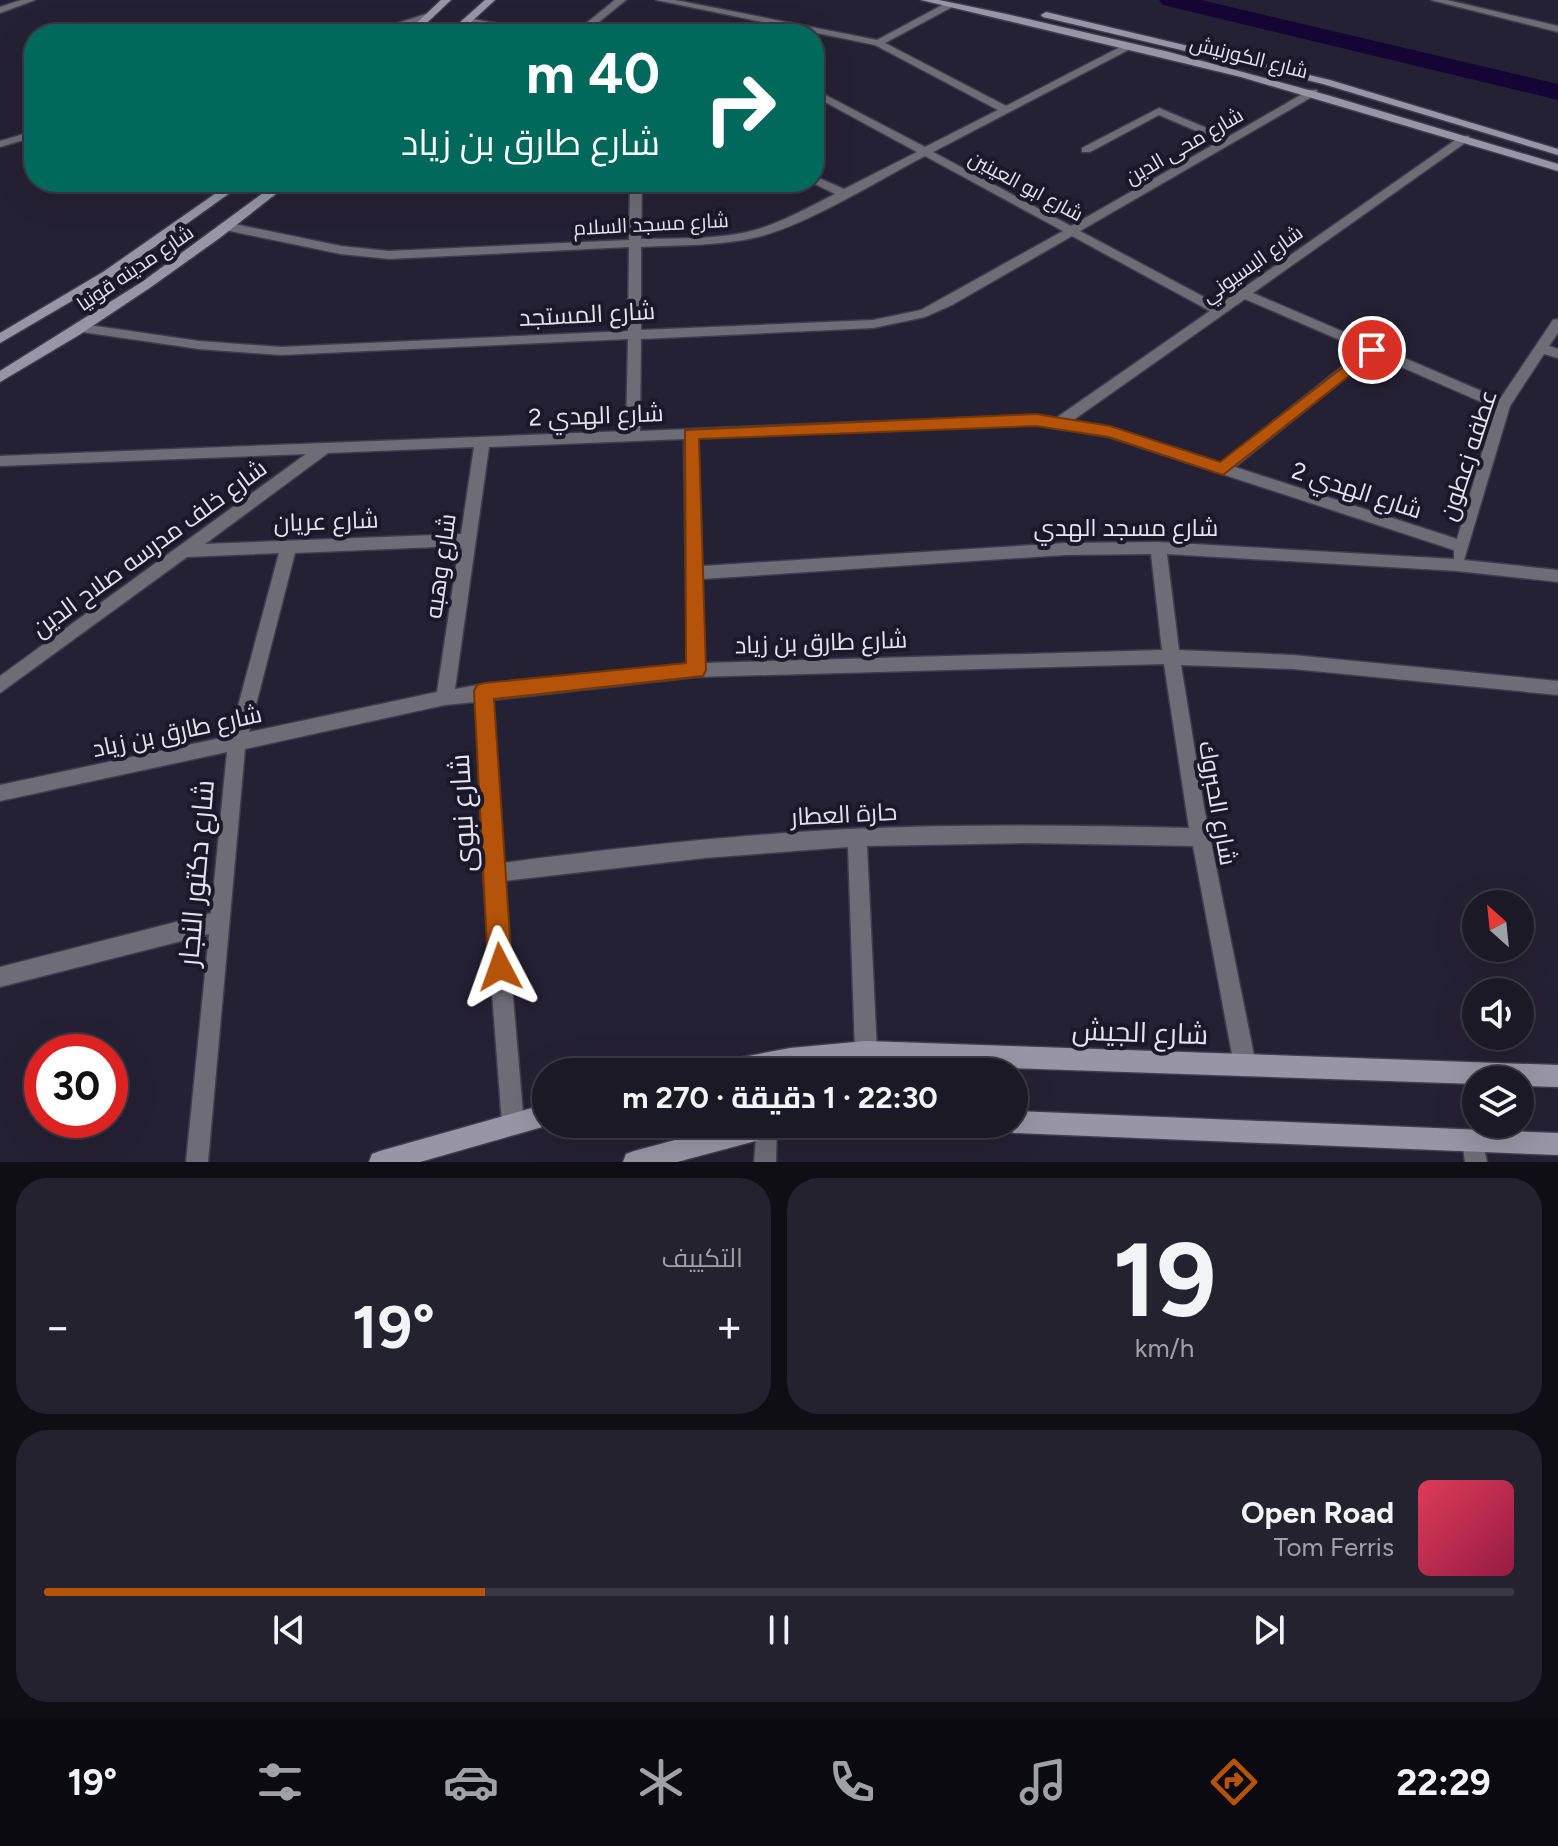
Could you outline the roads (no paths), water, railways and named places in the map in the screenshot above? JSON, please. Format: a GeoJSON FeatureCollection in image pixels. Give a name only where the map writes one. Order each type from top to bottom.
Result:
{"type":"FeatureCollection","features":[{"type":"Feature","properties":{"kind":"main road"},"geometry":{"type":"LineString","coordinates":[[421,24],[446,0]]}},
{"type":"Feature","properties":{"kind":"main road"},"geometry":{"type":"LineString","coordinates":[[464,24],[490,0]]}},
{"type":"Feature","properties":{"kind":"main road","name":"شارع الكورنيش"},"geometry":{"type":"LineString","coordinates":[[926,0],[1313,92],[1558,168]]}},
{"type":"Feature","properties":{"kind":"main road","name":"شارع الكورنيش"},"geometry":{"type":"LineString","coordinates":[[976,0],[1247,61],[1558,152]]}},
{"type":"Feature","properties":{"kind":"main road","name":"شارع مدينه قونيا"},"geometry":{"type":"LineString","coordinates":[[3,334],[107,275],[225,192]]}},
{"type":"Feature","properties":{"kind":"main road","name":"شارع مدينه قونيا"},"geometry":{"type":"LineString","coordinates":[[0,377],[82,328],[230,227],[273,192]]}},
{"type":"Feature","properties":{"kind":"main road","name":"شارع الجيش"},"geometry":{"type":"LineString","coordinates":[[801,1058],[866,1052],[1558,1076]]}},
{"type":"Feature","properties":{"kind":"main road"},"geometry":{"type":"LineString","coordinates":[[380,1162],[532,1119]]}},
{"type":"Feature","properties":{"kind":"main road"},"geometry":{"type":"LineString","coordinates":[[1028,1123],[1475,1151],[1558,1144]]}},
{"type":"Feature","properties":{"kind":"main road"},"geometry":{"type":"LineString","coordinates":[[634,1162],[725,1138]]}},
{"type":"Feature","properties":{"kind":"street"},"geometry":{"type":"LineString","coordinates":[[11,0],[26,1]]}},
{"type":"Feature","properties":{"kind":"street"},"geometry":{"type":"LineString","coordinates":[[591,24],[621,0]]}},
{"type":"Feature","properties":{"kind":"street"},"geometry":{"type":"LineString","coordinates":[[661,0],[782,24]]}},
{"type":"Feature","properties":{"kind":"street"},"geometry":{"type":"LineString","coordinates":[[1436,0],[1558,29]]}},
{"type":"Feature","properties":{"kind":"street"},"geometry":{"type":"LineString","coordinates":[[1473,0],[1558,20]]}},
{"type":"Feature","properties":{"kind":"street"},"geometry":{"type":"LineString","coordinates":[[0,10],[26,1]]}},
{"type":"Feature","properties":{"kind":"street"},"geometry":{"type":"LineString","coordinates":[[878,43],[949,5]]}},
{"type":"Feature","properties":{"kind":"street"},"geometry":{"type":"LineString","coordinates":[[402,24],[429,16]]}},
{"type":"Feature","properties":{"kind":"street"},"geometry":{"type":"LineString","coordinates":[[467,21],[484,24]]}},
{"type":"Feature","properties":{"kind":"street"},"geometry":{"type":"LineString","coordinates":[[824,32],[878,43],[1005,109]]}},
{"type":"Feature","properties":{"kind":"street","name":"شارع مسجد السلام"},"geometry":{"type":"LineString","coordinates":[[230,227],[326,248],[389,255],[726,239],[758,233],[843,193],[1129,46]]}},
{"type":"Feature","properties":{"kind":"street","name":"شارع محى الدين"},"geometry":{"type":"LineString","coordinates":[[1073,232],[1313,92]]}},
{"type":"Feature","properties":{"kind":"street","name":"شارع ابو العينين"},"geometry":{"type":"LineString","coordinates":[[824,97],[1220,311]]}},
{"type":"Feature","properties":{"kind":"street"},"geometry":{"type":"LineString","coordinates":[[1086,150],[1161,111],[1229,141]]}},
{"type":"Feature","properties":{"kind":"street"},"geometry":{"type":"LineString","coordinates":[[0,144],[24,137]]}},
{"type":"Feature","properties":{"kind":"street","name":"شارع البسيوني"},"geometry":{"type":"LineString","coordinates":[[1061,422],[1465,138]]}},
{"type":"Feature","properties":{"kind":"street"},"geometry":{"type":"LineString","coordinates":[[824,184],[843,193]]}},
{"type":"Feature","properties":{"kind":"street"},"geometry":{"type":"LineString","coordinates":[[633,436],[636,192]]}},
{"type":"Feature","properties":{"kind":"street","name":"شارع المستجد"},"geometry":{"type":"LineString","coordinates":[[82,328],[199,345],[281,351],[873,324],[900,320],[948,302],[1073,232]]}},
{"type":"Feature","properties":{"kind":"street"},"geometry":{"type":"LineString","coordinates":[[1244,294],[1503,406]]}},
{"type":"Feature","properties":{"kind":"street","name":"عطفه زعطون"},"geometry":{"type":"LineString","coordinates":[[1457,565],[1503,406],[1558,323]]}},
{"type":"Feature","properties":{"kind":"street"},"geometry":{"type":"LineString","coordinates":[[1540,348],[1558,354]]}},
{"type":"Feature","properties":{"kind":"street"},"geometry":{"type":"LineString","coordinates":[[1223,469],[1372,350]]}},
{"type":"Feature","properties":{"kind":"street","name":"شارع الهدي 2"},"geometry":{"type":"LineString","coordinates":[[0,461],[1012,420],[1061,422],[1110,432],[1462,547]]}},
{"type":"Feature","properties":{"kind":"street"},"geometry":{"type":"LineString","coordinates":[[691,434],[696,670]]}},
{"type":"Feature","properties":{"kind":"street","name":"شارع وهبه"},"geometry":{"type":"LineString","coordinates":[[445,698],[482,442]]}},
{"type":"Feature","properties":{"kind":"street","name":"شارع خلف مدرسه صلاح الدين"},"geometry":{"type":"LineString","coordinates":[[0,686],[326,447]]}},
{"type":"Feature","properties":{"kind":"street","name":"شارع عريان"},"geometry":{"type":"LineString","coordinates":[[186,551],[468,540]]}},
{"type":"Feature","properties":{"kind":"street","name":"شارع دكتور النجار"},"geometry":{"type":"LineString","coordinates":[[197,1162],[237,742],[289,547]]}},
{"type":"Feature","properties":{"kind":"street","name":"شارع مسجد الهدي"},"geometry":{"type":"LineString","coordinates":[[694,573],[1065,549],[1158,548],[1457,565],[1558,576]]}},
{"type":"Feature","properties":{"kind":"street","name":"شارع الحبروك"},"geometry":{"type":"LineString","coordinates":[[1158,548],[1169,657],[1199,837],[1245,1065]]}},
{"type":"Feature","properties":{"kind":"street","name":"شارع طارق بن زياد"},"geometry":{"type":"LineString","coordinates":[[0,793],[484,691],[696,670],[1169,657],[1293,662],[1558,688]]}},
{"type":"Feature","properties":{"kind":"street","name":"شارع نبوى"},"geometry":{"type":"LineString","coordinates":[[484,691],[493,873],[513,1124]]}},
{"type":"Feature","properties":{"kind":"street","name":"حارة العطار"},"geometry":{"type":"LineString","coordinates":[[493,873],[722,847],[857,838],[1070,834],[1199,837]]}},
{"type":"Feature","properties":{"kind":"street"},"geometry":{"type":"LineString","coordinates":[[857,838],[866,1052]]}},
{"type":"Feature","properties":{"kind":"street"},"geometry":{"type":"LineString","coordinates":[[0,977],[220,921]]}},
{"type":"Feature","properties":{"kind":"street"},"geometry":{"type":"LineString","coordinates":[[765,1162],[766,1138]]}},
{"type":"Feature","properties":{"kind":"waterway"},"geometry":{"type":"LineString","coordinates":[[1171,0],[1558,92]]}}]}
